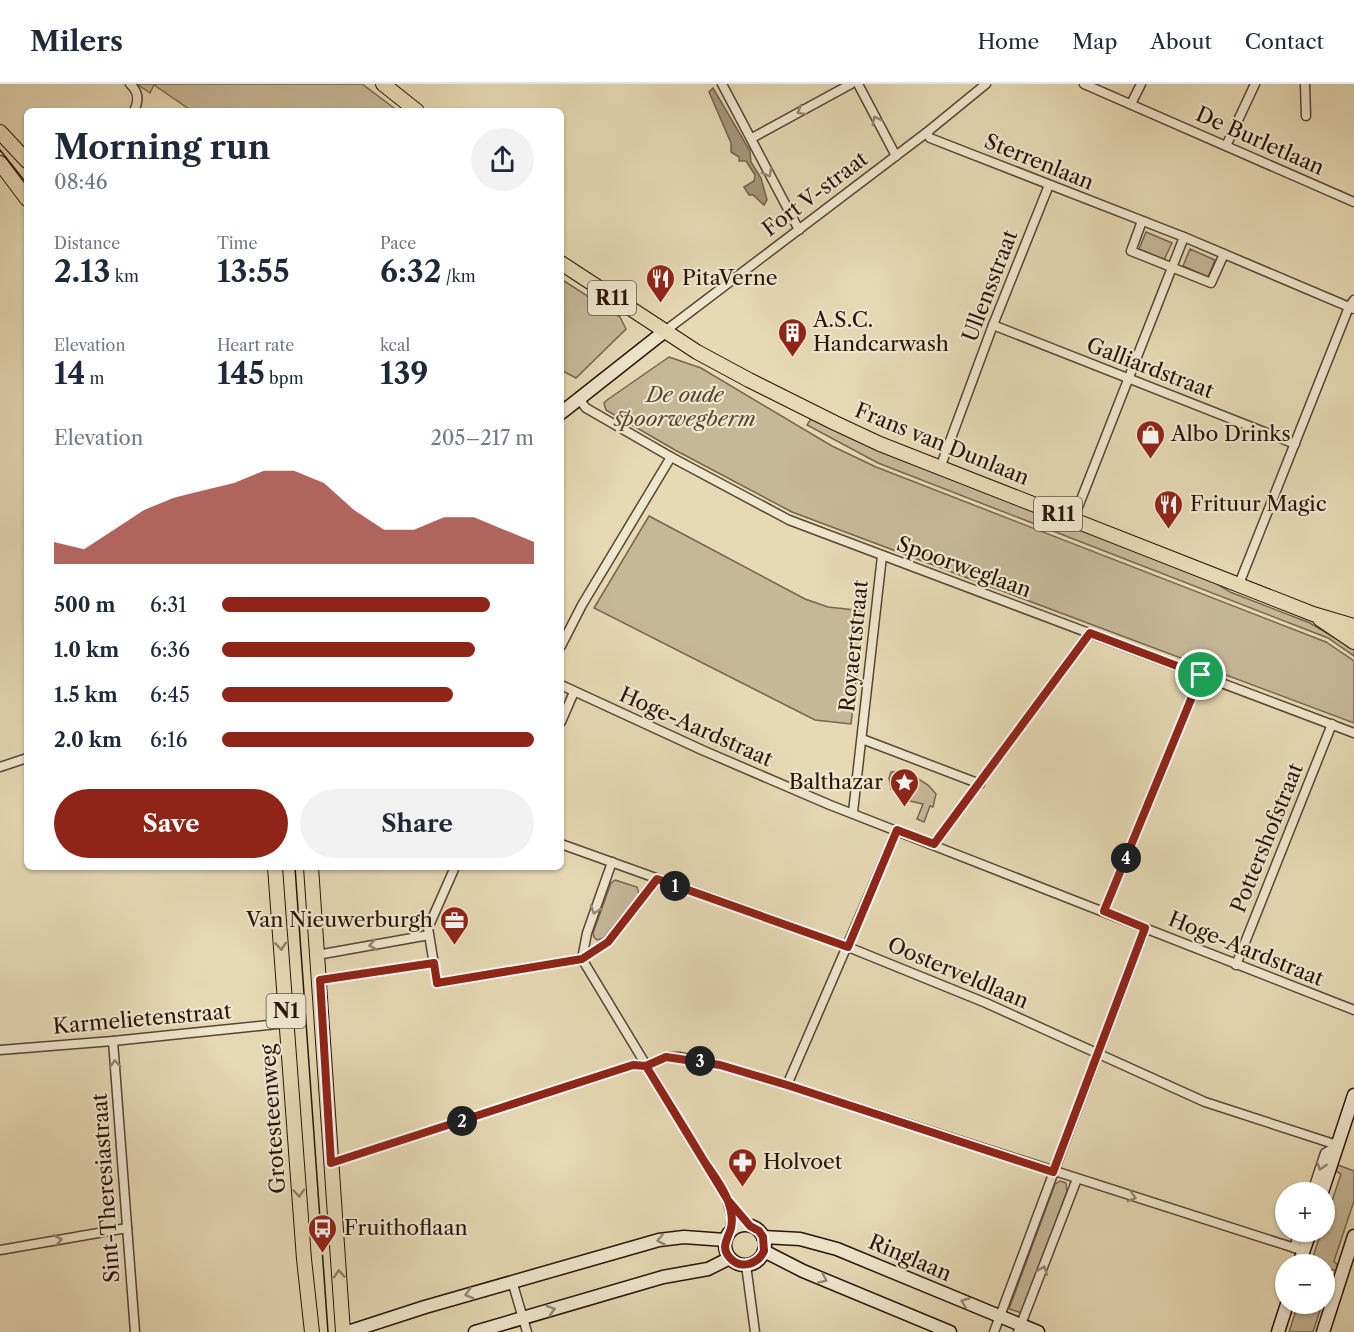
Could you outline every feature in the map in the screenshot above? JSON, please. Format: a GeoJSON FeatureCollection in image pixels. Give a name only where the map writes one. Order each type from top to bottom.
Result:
{"type":"FeatureCollection","features":[{"type":"Feature","properties":{"kind":"main road"},"geometry":{"type":"LineString","coordinates":[[383,84],[413,108]]}},
{"type":"Feature","properties":{"kind":"main road"},"geometry":{"type":"LineString","coordinates":[[0,132],[24,158]]}},
{"type":"Feature","properties":{"kind":"main road"},"geometry":{"type":"LineString","coordinates":[[0,163],[24,195]]}},
{"type":"Feature","properties":{"kind":"main road","name":"R11"},"geometry":{"type":"LineString","coordinates":[[564,265],[665,331]]}},
{"type":"Feature","properties":{"kind":"main road","name":"Frans van Dunlaan"},"geometry":{"type":"LineString","coordinates":[[665,331],[738,375],[880,444],[1313,614],[1354,626]]}},
{"type":"Feature","properties":{"kind":"main road","name":"Frans van Dunlaan"},"geometry":{"type":"LineString","coordinates":[[1313,614],[1354,642]]}},
{"type":"Feature","properties":{"kind":"main road","name":"Grotesteenweg"},"geometry":{"type":"LineString","coordinates":[[275,870],[304,1259],[312,1332]]}},
{"type":"Feature","properties":{"kind":"main road","name":"N1"},"geometry":{"type":"LineString","coordinates":[[311,870],[343,1332]]}},
{"type":"Feature","properties":{"kind":"street"},"geometry":{"type":"LineString","coordinates":[[130,84],[136,89],[138,103],[136,108]]}},
{"type":"Feature","properties":{"kind":"street"},"geometry":{"type":"LineString","coordinates":[[722,84],[799,230]]}},
{"type":"Feature","properties":{"kind":"street"},"geometry":{"type":"LineString","coordinates":[[752,138],[850,84]]}},
{"type":"Feature","properties":{"kind":"street"},"geometry":{"type":"LineString","coordinates":[[858,84],[896,156]]}},
{"type":"Feature","properties":{"kind":"street","name":"Fort V-straat"},"geometry":{"type":"LineString","coordinates":[[665,331],[926,133],[986,84]]}},
{"type":"Feature","properties":{"kind":"street","name":"De Burletlaan"},"geometry":{"type":"LineString","coordinates":[[1084,84],[1354,202]]}},
{"type":"Feature","properties":{"kind":"street"},"geometry":{"type":"LineString","coordinates":[[1131,104],[1141,84]]}},
{"type":"Feature","properties":{"kind":"street"},"geometry":{"type":"LineString","coordinates":[[1227,146],[1255,84]]}},
{"type":"Feature","properties":{"kind":"street"},"geometry":{"type":"LineString","coordinates":[[1305,84],[1306,116]]}},
{"type":"Feature","properties":{"kind":"street","name":"Sterrenlaan"},"geometry":{"type":"LineString","coordinates":[[926,133],[930,138],[1352,305]]}},
{"type":"Feature","properties":{"kind":"street","name":"Ullensstraat"},"geometry":{"type":"LineString","coordinates":[[940,468],[993,325],[1049,185]]}},
{"type":"Feature","properties":{"kind":"street"},"geometry":{"type":"LineString","coordinates":[[1142,221],[1131,251],[1172,268],[1211,283],[1224,254]]}},
{"type":"Feature","properties":{"kind":"street"},"geometry":{"type":"LineString","coordinates":[[1073,520],[1184,237]]}},
{"type":"Feature","properties":{"kind":"street"},"geometry":{"type":"LineString","coordinates":[[1239,584],[1352,305]]}},
{"type":"Feature","properties":{"kind":"street","name":"Galliardstraat"},"geometry":{"type":"LineString","coordinates":[[993,325],[1295,444]]}},
{"type":"Feature","properties":{"kind":"street"},"geometry":{"type":"LineString","coordinates":[[564,411],[665,331]]}},
{"type":"Feature","properties":{"kind":"street","name":"Spoorweglaan"},"geometry":{"type":"LineString","coordinates":[[579,399],[586,408],[671,458],[789,520],[1354,733]]}},
{"type":"Feature","properties":{"kind":"street"},"geometry":{"type":"LineString","coordinates":[[564,640],[582,605],[671,458]]}},
{"type":"Feature","properties":{"kind":"street","name":"Royaertstraat"},"geometry":{"type":"LineString","coordinates":[[853,812],[882,556]]}},
{"type":"Feature","properties":{"kind":"street"},"geometry":{"type":"LineString","coordinates":[[934,844],[1090,633]]}},
{"type":"Feature","properties":{"kind":"street"},"geometry":{"type":"LineString","coordinates":[[1104,911],[1201,675]]}},
{"type":"Feature","properties":{"kind":"street","name":"Hoge-Aardstraat"},"geometry":{"type":"LineString","coordinates":[[564,687],[830,805],[853,812],[1354,1010]]}},
{"type":"Feature","properties":{"kind":"street"},"geometry":{"type":"LineString","coordinates":[[564,715],[574,692]]}},
{"type":"Feature","properties":{"kind":"street","name":"Pottershofstraat"},"geometry":{"type":"LineString","coordinates":[[1236,965],[1332,724]]}},
{"type":"Feature","properties":{"kind":"street"},"geometry":{"type":"LineString","coordinates":[[862,739],[980,784]]}},
{"type":"Feature","properties":{"kind":"street"},"geometry":{"type":"LineString","coordinates":[[0,767],[24,759]]}},
{"type":"Feature","properties":{"kind":"street"},"geometry":{"type":"LineString","coordinates":[[787,1085],[897,830]]}},
{"type":"Feature","properties":{"kind":"street","name":"Oosterveldlaan"},"geometry":{"type":"LineString","coordinates":[[564,845],[848,947],[986,1003],[1205,1102],[1337,1146]]}},
{"type":"Feature","properties":{"kind":"street"},"geometry":{"type":"LineString","coordinates":[[612,862],[587,933],[582,959],[727,1199],[750,1226],[759,1231],[763,1237],[764,1251],[759,1259],[746,1265],[730,1258],[725,1246],[732,1217],[727,1199]]}},
{"type":"Feature","properties":{"kind":"street"},"geometry":{"type":"LineString","coordinates":[[454,870],[428,928],[437,983],[582,959],[608,942],[657,879]]}},
{"type":"Feature","properties":{"kind":"street"},"geometry":{"type":"LineString","coordinates":[[994,1332],[1145,928]]}},
{"type":"Feature","properties":{"kind":"street"},"geometry":{"type":"LineString","coordinates":[[317,955],[429,935]]}},
{"type":"Feature","properties":{"kind":"street"},"geometry":{"type":"LineString","coordinates":[[320,980],[434,963]]}},
{"type":"Feature","properties":{"kind":"street","name":"Karmelietenstraat"},"geometry":{"type":"LineString","coordinates":[[0,1050],[287,1023]]}},
{"type":"Feature","properties":{"kind":"street","name":"Sint-Theresiastraat"},"geometry":{"type":"LineString","coordinates":[[113,1041],[135,1332]]}},
{"type":"Feature","properties":{"kind":"street"},"geometry":{"type":"LineString","coordinates":[[331,1163],[633,1065],[646,1066],[666,1057],[679,1057],[720,1065],[787,1085],[1299,1249]]}},
{"type":"Feature","properties":{"kind":"street"},"geometry":{"type":"LineString","coordinates":[[1325,1182],[1354,1095]]}},
{"type":"Feature","properties":{"kind":"street"},"geometry":{"type":"LineString","coordinates":[[1315,1182],[1325,1153],[1337,1146]]}},
{"type":"Feature","properties":{"kind":"street"},"geometry":{"type":"LineString","coordinates":[[1020,1328],[1077,1179]]}},
{"type":"Feature","properties":{"kind":"street"},"geometry":{"type":"LineString","coordinates":[[348,1332],[512,1281],[659,1240],[728,1235],[740,1225],[750,1226]]}},
{"type":"Feature","properties":{"kind":"street"},"geometry":{"type":"LineString","coordinates":[[0,1250],[127,1228]]}},
{"type":"Feature","properties":{"kind":"street"},"geometry":{"type":"LineString","coordinates":[[1323,1332],[1350,1263],[1354,1236]]}},
{"type":"Feature","properties":{"kind":"street","name":"Ringlaan"},"geometry":{"type":"LineString","coordinates":[[763,1237],[800,1239],[837,1249],[1000,1316],[1020,1328],[1038,1332]]}},
{"type":"Feature","properties":{"kind":"street"},"geometry":{"type":"LineString","coordinates":[[1299,1242],[1299,1254]]}},
{"type":"Feature","properties":{"kind":"street"},"geometry":{"type":"LineString","coordinates":[[1299,1249],[1304,1242]]}},
{"type":"Feature","properties":{"kind":"street"},"geometry":{"type":"LineString","coordinates":[[764,1251],[803,1271],[950,1332]]}},
{"type":"Feature","properties":{"kind":"street"},"geometry":{"type":"LineString","coordinates":[[475,1332],[663,1277],[708,1269],[730,1258]]}},
{"type":"Feature","properties":{"kind":"street"},"geometry":{"type":"LineString","coordinates":[[746,1265],[755,1332]]}},
{"type":"Feature","properties":{"kind":"street"},"geometry":{"type":"LineString","coordinates":[[512,1281],[527,1332]]}},
{"type":"Feature","properties":{"kind":"street"},"geometry":{"type":"LineString","coordinates":[[1278,1332],[1284,1314]]}},
{"type":"Feature","properties":{"kind":"street"},"geometry":{"type":"LineString","coordinates":[[373,1332],[383,1322]]}},
{"type":"Feature","properties":{"kind":"green space"},"geometry":{"type":"Polygon","coordinates":[[[137,84],[362,84],[394,108],[188,108],[154,85],[150,93],[137,84]]]}},
{"type":"Feature","properties":{"kind":"green space"},"geometry":{"type":"Polygon","coordinates":[[[1146,232],[1172,243],[1164,260],[1139,249],[1146,232]]]}},
{"type":"Feature","properties":{"kind":"green space"},"geometry":{"type":"Polygon","coordinates":[[[1190,249],[1215,260],[1208,277],[1183,266],[1190,249]]]}},
{"type":"Feature","properties":{"kind":"green space","name":"De oude spoorwegberm"},"geometry":{"type":"Polygon","coordinates":[[[564,281],[620,317],[626,329],[576,378],[564,372],[564,281]]]}},
{"type":"Feature","properties":{"kind":"green space","name":"De oude spoorwegberm"},"geometry":{"type":"Polygon","coordinates":[[[669,357],[701,368],[832,446],[876,467],[1326,642],[1354,661],[1354,723],[792,512],[675,450],[606,410],[604,403],[607,400],[669,357]]]}},
{"type":"Feature","properties":{"kind":"green space"},"geometry":{"type":"Polygon","coordinates":[[[811,419],[878,450],[1211,580],[1230,592],[1310,623],[1354,649],[1354,656],[1328,638],[878,463],[807,425],[811,419]]]}},
{"type":"Feature","properties":{"kind":"green space"},"geometry":{"type":"Polygon","coordinates":[[[649,516],[805,599],[828,607],[864,611],[851,724],[815,720],[594,608],[649,516]]]}},
{"type":"Feature","properties":{"kind":"green space"},"geometry":{"type":"Polygon","coordinates":[[[906,771],[928,785],[936,794],[933,807],[930,806],[924,822],[917,819],[923,804],[910,801],[891,789],[889,778],[891,772],[906,771]]]}},
{"type":"Feature","properties":{"kind":"green space"},"geometry":{"type":"Polygon","coordinates":[[[615,880],[637,887],[639,894],[604,938],[597,940],[593,933],[611,883],[615,880]]]}},
{"type":"Feature","properties":{"kind":"green space"},"geometry":{"type":"Polygon","coordinates":[[[1338,1165],[1354,1171],[1354,1201],[1335,1258],[1335,1254],[1314,1254],[1318,1242],[1335,1242],[1335,1192],[1341,1174],[1336,1171],[1338,1165]]]}},
{"type":"Feature","properties":{"kind":"green space"},"geometry":{"type":"Polygon","coordinates":[[[1060,1181],[1066,1183],[1067,1191],[1022,1313],[1009,1309],[1055,1184],[1060,1181]]]}},
{"type":"Feature","properties":{"kind":"green space"},"geometry":{"type":"Polygon","coordinates":[[[1295,1314],[1319,1314],[1313,1332],[1289,1332],[1295,1314]]]}},
{"type":"Feature","properties":{"kind":"shaded area"},"geometry":{"type":"Polygon","coordinates":[[[713,88],[750,151],[751,162],[761,178],[767,200],[764,205],[753,195],[749,195],[744,187],[754,181],[755,175],[746,161],[739,161],[739,157],[731,152],[731,143],[709,92],[713,88]]]}},
{"type":"Feature","properties":{"kind":"tram line"},"geometry":{"type":"LineString","coordinates":[[0,150],[24,180]]}},
{"type":"Feature","properties":{"kind":"tram line"},"geometry":{"type":"LineString","coordinates":[[295,870],[328,1332]]}},
{"type":"Feature","properties":{"kind":"place","name":"PitaVerne"},"geometry":{"type":"Point","coordinates":[661,304]}},
{"type":"Feature","properties":{"kind":"place","name":"A.S.C. Handcarwash"},"geometry":{"type":"Point","coordinates":[792,358]}},
{"type":"Feature","properties":{"kind":"place","name":"Albo Drinks"},"geometry":{"type":"Point","coordinates":[1150,460]}},
{"type":"Feature","properties":{"kind":"place","name":"Frituur Magic"},"geometry":{"type":"Point","coordinates":[1169,530]}},
{"type":"Feature","properties":{"kind":"place","name":"Balthazar"},"geometry":{"type":"Point","coordinates":[904,808]}},
{"type":"Feature","properties":{"kind":"place","name":"Van Nieuwerburgh"},"geometry":{"type":"Point","coordinates":[454,946]}},
{"type":"Feature","properties":{"kind":"place","name":"Holvoet"},"geometry":{"type":"Point","coordinates":[742,1188]}},
{"type":"Feature","properties":{"kind":"place","name":"Fruithoflaan"},"geometry":{"type":"Point","coordinates":[323,1254]}},
{"type":"Feature","properties":{"kind":"route"},"geometry":{"type":"LineString","coordinates":[[1201,675],[1090,633],[934,844],[897,830],[848,947],[657,879],[608,942],[582,959],[437,983],[434,963],[320,980],[331,1163],[633,1065],[646,1066],[727,1199],[750,1226],[759,1231],[763,1237],[764,1251],[755,1262],[740,1264],[730,1258],[727,1253],[725,1240],[730,1231],[732,1217],[727,1199],[687,1132],[646,1066],[666,1057],[679,1057],[720,1065],[787,1085],[1053,1172],[1145,928],[1104,911],[1201,675]]}}]}
